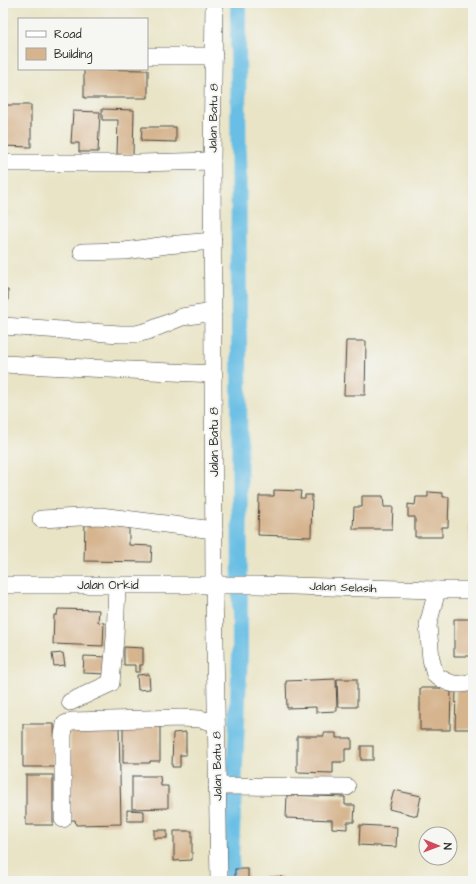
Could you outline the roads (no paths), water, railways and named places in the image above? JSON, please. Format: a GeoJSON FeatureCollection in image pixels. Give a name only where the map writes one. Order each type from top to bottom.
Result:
{"type":"FeatureCollection","features":[{"type":"Feature","properties":{"kind":"street","name":"Jalan Batu 8"},"geometry":{"type":"LineString","coordinates":[[214,3],[212,161],[214,530],[221,585],[216,723],[224,786],[219,881]]}},
{"type":"Feature","properties":{"kind":"street"},"geometry":{"type":"LineString","coordinates":[[148,56],[214,56]]}},
{"type":"Feature","properties":{"kind":"street"},"geometry":{"type":"LineString","coordinates":[[3,164],[212,161]]}},
{"type":"Feature","properties":{"kind":"street"},"geometry":{"type":"LineString","coordinates":[[82,252],[125,251],[167,245],[213,241]]}},
{"type":"Feature","properties":{"kind":"street"},"geometry":{"type":"LineString","coordinates":[[3,326],[136,334],[148,331],[182,317],[213,312]]}},
{"type":"Feature","properties":{"kind":"street"},"geometry":{"type":"LineString","coordinates":[[3,364],[214,374]]}},
{"type":"Feature","properties":{"kind":"street"},"geometry":{"type":"LineString","coordinates":[[41,519],[100,516],[214,530]]}},
{"type":"Feature","properties":{"kind":"street","name":"Jalan Orkid"},"geometry":{"type":"LineString","coordinates":[[3,585],[221,585]]}},
{"type":"Feature","properties":{"kind":"street"},"geometry":{"type":"LineString","coordinates":[[70,702],[111,683],[115,638],[116,585]]}},
{"type":"Feature","properties":{"kind":"street","name":"Jalan Selasih"},"geometry":{"type":"LineString","coordinates":[[221,585],[473,590]]}},
{"type":"Feature","properties":{"kind":"street"},"geometry":{"type":"LineString","coordinates":[[437,590],[428,625],[431,659],[435,675],[445,682],[458,685],[473,682]]}},
{"type":"Feature","properties":{"kind":"street"},"geometry":{"type":"LineString","coordinates":[[63,819],[62,736],[65,724],[72,721],[181,718],[200,719],[216,723]]}},
{"type":"Feature","properties":{"kind":"street"},"geometry":{"type":"LineString","coordinates":[[224,786],[347,787]]}},
{"type":"Feature","properties":{"kind":"waterway"},"geometry":{"type":"LineString","coordinates":[[232,881],[231,856],[240,654],[238,3]]}}]}
